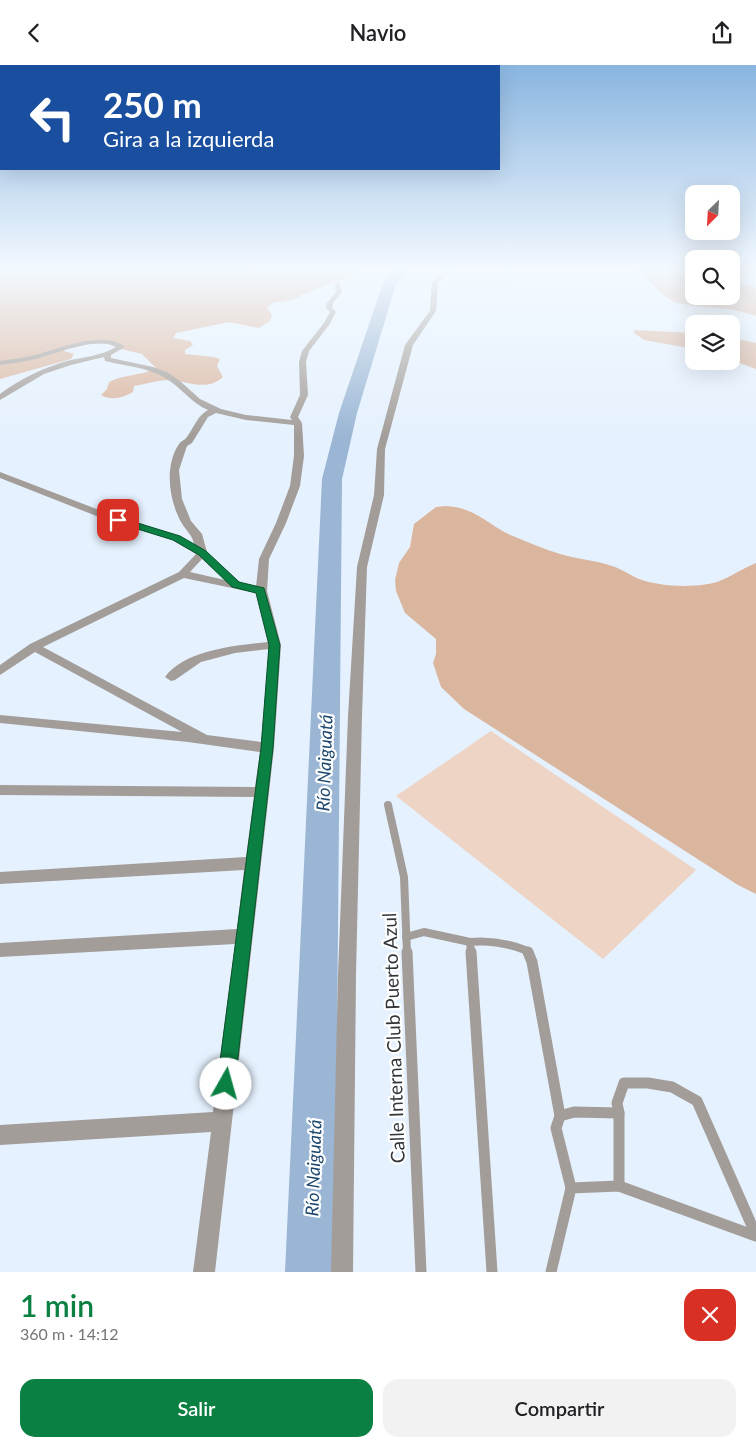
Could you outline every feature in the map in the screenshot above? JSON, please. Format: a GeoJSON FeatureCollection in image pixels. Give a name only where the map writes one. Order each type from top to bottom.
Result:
{"type":"FeatureCollection","features":[{"type":"Feature","properties":{"kind":"street"},"geometry":{"type":"LineString","coordinates":[[204,1272],[267,748],[275,645],[260,591],[264,559],[281,523],[294,486],[298,456],[298,423],[294,417],[302,401],[303,357],[326,324]]}},
{"type":"Feature","properties":{"kind":"street"},"geometry":{"type":"LineString","coordinates":[[342,1272],[348,935],[356,678],[362,567],[379,495],[381,449],[409,345],[424,324]]}},
{"type":"Feature","properties":{"kind":"street"},"geometry":{"type":"LineString","coordinates":[[0,363],[34,357],[93,342],[117,343],[121,347],[107,354],[43,372],[8,391],[0,398]]}},
{"type":"Feature","properties":{"kind":"street"},"geometry":{"type":"LineString","coordinates":[[107,354],[108,359],[166,374],[198,402],[217,409],[237,416],[298,423]]}},
{"type":"Feature","properties":{"kind":"street"},"geometry":{"type":"LineString","coordinates":[[202,553],[197,534],[186,522],[177,499],[174,470],[183,445],[189,441],[205,415],[217,409]]}},
{"type":"Feature","properties":{"kind":"street"},"geometry":{"type":"LineString","coordinates":[[0,475],[103,515],[176,538],[202,553],[236,584]]}},
{"type":"Feature","properties":{"kind":"street"},"geometry":{"type":"LineString","coordinates":[[0,671],[34,647],[183,574],[202,553]]}},
{"type":"Feature","properties":{"kind":"street"},"geometry":{"type":"LineString","coordinates":[[183,574],[236,584],[260,591]]}},
{"type":"Feature","properties":{"kind":"street"},"geometry":{"type":"LineString","coordinates":[[172,677],[197,659],[235,649],[275,645]]}},
{"type":"Feature","properties":{"kind":"street"},"geometry":{"type":"LineString","coordinates":[[34,647],[208,740]]}},
{"type":"Feature","properties":{"kind":"street"},"geometry":{"type":"LineString","coordinates":[[0,719],[208,740],[267,748]]}},
{"type":"Feature","properties":{"kind":"street"},"geometry":{"type":"LineString","coordinates":[[0,790],[261,792]]}},
{"type":"Feature","properties":{"kind":"street"},"geometry":{"type":"LineString","coordinates":[[0,878],[252,863]]}},
{"type":"Feature","properties":{"kind":"street"},"geometry":{"type":"LineString","coordinates":[[0,950],[244,936]]}},
{"type":"Feature","properties":{"kind":"street"},"geometry":{"type":"LineString","coordinates":[[0,1135],[222,1121]]}},
{"type":"Feature","properties":{"kind":"lane","name":"Calle Interna Club Puerto Azul"},"geometry":{"type":"LineString","coordinates":[[388,805],[404,877],[421,1272]]}},
{"type":"Feature","properties":{"kind":"lane"},"geometry":{"type":"LineString","coordinates":[[406,937],[424,932],[470,942],[484,940],[504,941],[528,951],[532,962],[560,1116],[556,1129],[571,1188],[551,1272]]}},
{"type":"Feature","properties":{"kind":"lane"},"geometry":{"type":"LineString","coordinates":[[470,942],[492,1272]]}},
{"type":"Feature","properties":{"kind":"lane"},"geometry":{"type":"LineString","coordinates":[[618,1186],[619,1113],[616,1103],[624,1083],[648,1083],[672,1087],[697,1101],[756,1236]]}},
{"type":"Feature","properties":{"kind":"lane"},"geometry":{"type":"LineString","coordinates":[[560,1116],[574,1112],[619,1113]]}},
{"type":"Feature","properties":{"kind":"lane"},"geometry":{"type":"LineString","coordinates":[[571,1188],[618,1186],[756,1236]]}},
{"type":"Feature","properties":{"kind":"shaded area"},"geometry":{"type":"Polygon","coordinates":[[[0,324],[218,324],[176,333],[173,338],[190,341],[193,345],[185,350],[185,354],[220,359],[217,366],[223,377],[210,384],[197,385],[170,380],[156,381],[134,386],[133,392],[125,396],[105,397],[101,395],[107,389],[109,382],[156,368],[142,354],[121,349],[109,341],[93,340],[65,348],[64,351],[74,354],[71,359],[0,379],[0,324]]]}},
{"type":"Feature","properties":{"kind":"shaded area"},"geometry":{"type":"Polygon","coordinates":[[[241,324],[265,324],[259,328],[241,324]]]}},
{"type":"Feature","properties":{"kind":"shaded area"},"geometry":{"type":"Polygon","coordinates":[[[635,330],[685,333],[685,347],[644,340],[633,332],[635,330]]]}},
{"type":"Feature","properties":{"kind":"shaded area"},"geometry":{"type":"Polygon","coordinates":[[[740,339],[756,343],[756,369],[740,363],[740,339]]]}},
{"type":"Feature","properties":{"kind":"shaded area"},"geometry":{"type":"Polygon","coordinates":[[[436,507],[456,507],[473,513],[504,532],[548,550],[566,556],[606,564],[639,579],[658,584],[692,586],[713,583],[756,563],[756,894],[738,885],[464,709],[441,687],[433,663],[436,654],[436,639],[405,613],[396,591],[395,580],[399,563],[410,547],[414,524],[436,507]]]}},
{"type":"Feature","properties":{"kind":"shaded area"},"geometry":{"type":"Polygon","coordinates":[[[491,731],[696,870],[603,959],[396,796],[491,731]]]}},
{"type":"Feature","properties":{"kind":"waterway","name":"Río Naiguatá"},"geometry":{"type":"LineString","coordinates":[[310,1272],[332,479],[348,413],[377,324]]}},
{"type":"Feature","properties":{"kind":"route"},"geometry":{"type":"LineString","coordinates":[[118,520],[176,538],[202,553],[236,584],[260,591],[275,645],[267,748],[226,1084]]}}]}
